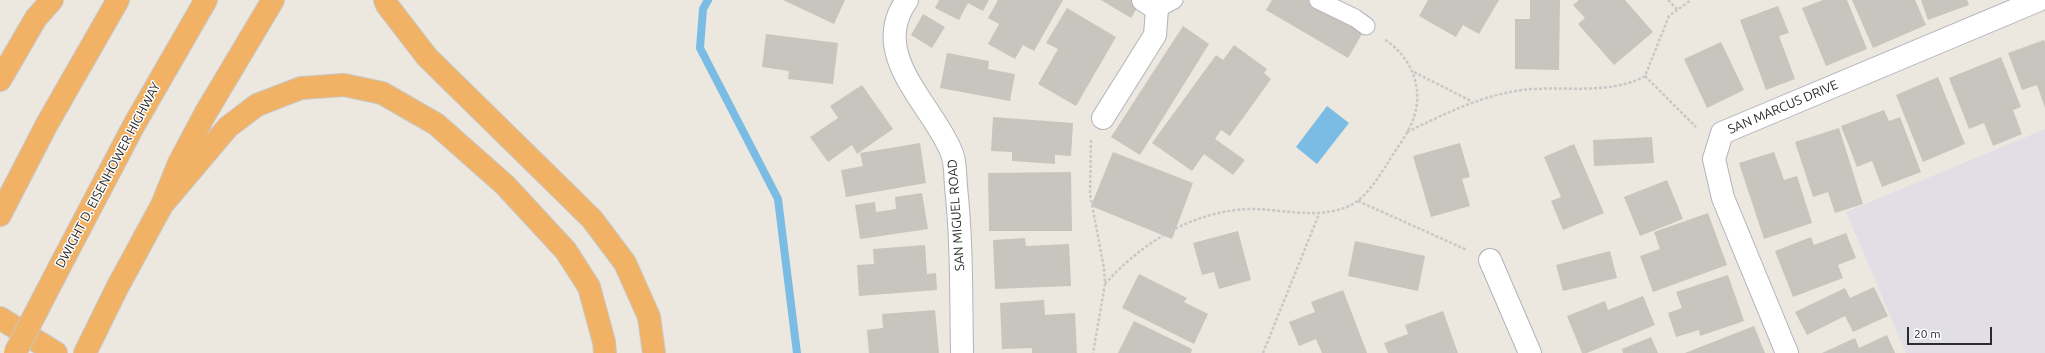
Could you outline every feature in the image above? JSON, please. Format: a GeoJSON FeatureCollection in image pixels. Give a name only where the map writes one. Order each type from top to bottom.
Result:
{"type":"FeatureCollection","features":[{"type":"Feature","properties":{"kind":"highway"},"geometry":{"type":"LineString","coordinates":[[0,80],[38,9],[52,0]]}},
{"type":"Feature","properties":{"kind":"highway"},"geometry":{"type":"LineString","coordinates":[[0,215],[48,124],[118,0]]}},
{"type":"Feature","properties":{"kind":"highway","name":"DWIGHT D. EISENHOWER HIGHWAY"},"geometry":{"type":"LineString","coordinates":[[15,353],[134,125],[206,0]]}},
{"type":"Feature","properties":{"kind":"highway"},"geometry":{"type":"LineString","coordinates":[[85,353],[117,288],[162,205],[179,163],[205,114],[274,0]]}},
{"type":"Feature","properties":{"kind":"highway"},"geometry":{"type":"LineString","coordinates":[[385,0],[387,5],[427,57],[592,219],[625,262],[649,317],[654,353]]}},
{"type":"Feature","properties":{"kind":"highway"},"geometry":{"type":"LineString","coordinates":[[162,205],[228,127],[257,105],[301,88],[344,85],[382,93],[436,124],[505,184],[566,251],[590,287],[604,342],[605,353]]}},
{"type":"Feature","properties":{"kind":"highway"},"geometry":{"type":"LineString","coordinates":[[0,318],[56,353]]}},
{"type":"Feature","properties":{"kind":"street","name":"SAN MIGUEL ROAD"},"geometry":{"type":"LineString","coordinates":[[907,0],[898,12],[894,31],[898,62],[952,152],[959,220],[962,353]]}},
{"type":"Feature","properties":{"kind":"street","name":"SAN MARCUS DRIVE"},"geometry":{"type":"LineString","coordinates":[[1787,353],[1723,198],[1714,159],[1722,133],[2039,0]]}},
{"type":"Feature","properties":{"kind":"street"},"geometry":{"type":"LineString","coordinates":[[1103,118],[1155,35],[1158,3]]}},
{"type":"Feature","properties":{"kind":"street"},"geometry":{"type":"LineString","coordinates":[[1490,260],[1530,353]]}},
{"type":"Feature","properties":{"kind":"lane"},"geometry":{"type":"LineString","coordinates":[[1318,0],[1355,18],[1366,26]]}},
{"type":"Feature","properties":{"kind":"path"},"geometry":{"type":"LineString","coordinates":[[1668,0],[1678,8]]}},
{"type":"Feature","properties":{"kind":"path"},"geometry":{"type":"LineString","coordinates":[[1407,133],[1472,101],[1522,90],[1632,84],[1645,76],[1669,16],[1691,0]]}},
{"type":"Feature","properties":{"kind":"path"},"geometry":{"type":"LineString","coordinates":[[1366,26],[1396,47],[1414,72],[1472,101]]}},
{"type":"Feature","properties":{"kind":"path"},"geometry":{"type":"LineString","coordinates":[[1105,284],[1116,271],[1160,238],[1176,228],[1210,215],[1251,209],[1319,214],[1358,202],[1407,133],[1414,118],[1417,102],[1414,72]]}},
{"type":"Feature","properties":{"kind":"path"},"geometry":{"type":"LineString","coordinates":[[1645,76],[1718,148]]}},
{"type":"Feature","properties":{"kind":"path"},"geometry":{"type":"LineString","coordinates":[[1093,353],[1105,284],[1104,268],[1093,213],[1089,176],[1091,140],[1098,122],[1103,118]]}},
{"type":"Feature","properties":{"kind":"path"},"geometry":{"type":"LineString","coordinates":[[1358,202],[1490,260]]}},
{"type":"Feature","properties":{"kind":"path"},"geometry":{"type":"LineString","coordinates":[[1263,353],[1319,214]]}},
{"type":"Feature","properties":{"kind":"shaded area"},"geometry":{"type":"Polygon","coordinates":[[[2045,129],[2045,353],[1906,353],[1846,212],[2045,129]]]}},
{"type":"Feature","properties":{"kind":"water"},"geometry":{"type":"Polygon","coordinates":[[[1327,106],[1349,123],[1317,164],[1296,147],[1327,106]]]}},
{"type":"Feature","properties":{"kind":"building"},"geometry":{"type":"Polygon","coordinates":[[[783,0],[845,0],[834,24],[783,0]]]}},
{"type":"Feature","properties":{"kind":"building"},"geometry":{"type":"Polygon","coordinates":[[[939,0],[989,0],[983,11],[968,3],[959,20],[935,8],[939,0]]]}},
{"type":"Feature","properties":{"kind":"building"},"geometry":{"type":"Polygon","coordinates":[[[998,0],[1063,0],[1034,51],[1023,45],[1015,59],[988,44],[999,24],[988,18],[998,0]]]}},
{"type":"Feature","properties":{"kind":"building"},"geometry":{"type":"Polygon","coordinates":[[[1101,0],[1142,0],[1131,18],[1101,0]]]}},
{"type":"Feature","properties":{"kind":"building"},"geometry":{"type":"Polygon","coordinates":[[[1272,0],[1313,0],[1365,29],[1348,58],[1266,10],[1272,0]]]}},
{"type":"Feature","properties":{"kind":"building"},"geometry":{"type":"Polygon","coordinates":[[[1428,0],[1499,0],[1479,34],[1463,25],[1456,37],[1419,16],[1428,0]]]}},
{"type":"Feature","properties":{"kind":"building"},"geometry":{"type":"Polygon","coordinates":[[[1530,0],[1560,0],[1559,70],[1515,69],[1515,19],[1530,19],[1530,0]]]}},
{"type":"Feature","properties":{"kind":"building"},"geometry":{"type":"Polygon","coordinates":[[[1579,0],[1625,0],[1653,32],[1614,65],[1578,24],[1585,18],[1573,5],[1579,0]]]}},
{"type":"Feature","properties":{"kind":"building"},"geometry":{"type":"Polygon","coordinates":[[[1823,0],[1847,0],[1867,49],[1826,66],[1802,8],[1823,0]]]}},
{"type":"Feature","properties":{"kind":"building"},"geometry":{"type":"Polygon","coordinates":[[[1852,0],[1915,0],[1926,25],[1873,48],[1852,0]]]}},
{"type":"Feature","properties":{"kind":"building"},"geometry":{"type":"Polygon","coordinates":[[[1921,0],[1967,0],[1969,5],[1928,20],[1921,0]]]}},
{"type":"Feature","properties":{"kind":"building"},"geometry":{"type":"Polygon","coordinates":[[[1778,6],[1789,33],[1779,36],[1795,79],[1766,90],[1740,20],[1778,6]]]}},
{"type":"Feature","properties":{"kind":"building"},"geometry":{"type":"Polygon","coordinates":[[[1067,8],[1116,37],[1076,106],[1038,84],[1058,49],[1046,43],[1067,8]]]}},
{"type":"Feature","properties":{"kind":"building"},"geometry":{"type":"Polygon","coordinates":[[[923,14],[945,27],[932,48],[911,35],[923,14]]]}},
{"type":"Feature","properties":{"kind":"building"},"geometry":{"type":"Polygon","coordinates":[[[1183,26],[1209,44],[1140,155],[1111,137],[1183,26]]]}},
{"type":"Feature","properties":{"kind":"building"},"geometry":{"type":"Polygon","coordinates":[[[766,34],[838,43],[833,84],[788,79],[789,71],[762,67],[766,34]]]}},
{"type":"Feature","properties":{"kind":"building"},"geometry":{"type":"Polygon","coordinates":[[[2044,40],[2045,108],[2037,85],[2022,90],[2008,53],[2044,40]]]}},
{"type":"Feature","properties":{"kind":"building"},"geometry":{"type":"Polygon","coordinates":[[[1721,42],[1744,90],[1707,108],[1684,59],[1721,42]]]}},
{"type":"Feature","properties":{"kind":"building"},"geometry":{"type":"Polygon","coordinates":[[[1234,45],[1267,69],[1264,73],[1271,79],[1230,136],[1221,130],[1215,139],[1245,160],[1233,175],[1204,154],[1192,171],[1152,143],[1216,55],[1223,60],[1234,45]]]}},
{"type":"Feature","properties":{"kind":"building"},"geometry":{"type":"Polygon","coordinates":[[[947,53],[989,61],[988,69],[1015,74],[1010,101],[940,88],[947,53]]]}},
{"type":"Feature","properties":{"kind":"building"},"geometry":{"type":"Polygon","coordinates":[[[2001,57],[2021,107],[2013,110],[2022,134],[1993,146],[1984,123],[1969,129],[1949,78],[2001,57]]]}},
{"type":"Feature","properties":{"kind":"building"},"geometry":{"type":"Polygon","coordinates":[[[1938,77],[1965,144],[1923,162],[1896,95],[1938,77]]]}},
{"type":"Feature","properties":{"kind":"building"},"geometry":{"type":"Polygon","coordinates":[[[862,85],[893,129],[857,154],[852,145],[828,162],[810,137],[838,118],[830,106],[862,85]]]}},
{"type":"Feature","properties":{"kind":"building"},"geometry":{"type":"Polygon","coordinates":[[[1884,110],[1889,121],[1900,117],[1921,172],[1882,187],[1872,161],[1857,167],[1841,126],[1884,110]]]}},
{"type":"Feature","properties":{"kind":"building"},"geometry":{"type":"Polygon","coordinates":[[[993,117],[1073,123],[1071,156],[1055,155],[1055,164],[1012,161],[1012,152],[991,151],[993,117]]]}},
{"type":"Feature","properties":{"kind":"building"},"geometry":{"type":"Polygon","coordinates":[[[1839,128],[1863,204],[1835,213],[1828,192],[1813,197],[1795,142],[1839,128]]]}},
{"type":"Feature","properties":{"kind":"building"},"geometry":{"type":"Polygon","coordinates":[[[1652,137],[1654,163],[1594,166],[1593,140],[1652,137]]]}},
{"type":"Feature","properties":{"kind":"building"},"geometry":{"type":"Polygon","coordinates":[[[920,143],[926,183],[846,197],[841,170],[863,166],[860,153],[920,143]]]}},
{"type":"Feature","properties":{"kind":"building"},"geometry":{"type":"Polygon","coordinates":[[[1460,143],[1470,177],[1462,179],[1470,206],[1431,217],[1413,156],[1460,143]]]}},
{"type":"Feature","properties":{"kind":"building"},"geometry":{"type":"Polygon","coordinates":[[[1574,144],[1604,213],[1563,230],[1551,201],[1561,197],[1544,157],[1574,144]]]}},
{"type":"Feature","properties":{"kind":"building"},"geometry":{"type":"Polygon","coordinates":[[[1113,152],[1193,183],[1172,239],[1091,206],[1113,152]]]}},
{"type":"Feature","properties":{"kind":"building"},"geometry":{"type":"Polygon","coordinates":[[[1774,152],[1784,180],[1797,176],[1812,223],[1764,239],[1739,163],[1774,152]]]}},
{"type":"Feature","properties":{"kind":"building"},"geometry":{"type":"Polygon","coordinates":[[[1071,172],[1072,231],[989,231],[988,173],[1071,172]]]}},
{"type":"Feature","properties":{"kind":"building"},"geometry":{"type":"Polygon","coordinates":[[[1667,180],[1683,219],[1640,236],[1624,197],[1667,180]]]}},
{"type":"Feature","properties":{"kind":"building"},"geometry":{"type":"Polygon","coordinates":[[[922,193],[928,229],[860,239],[855,205],[875,202],[876,212],[896,209],[895,197],[922,193]]]}},
{"type":"Feature","properties":{"kind":"building"},"geometry":{"type":"Polygon","coordinates":[[[1708,213],[1727,265],[1653,292],[1640,256],[1660,249],[1654,232],[1708,213]]]}},
{"type":"Feature","properties":{"kind":"building"},"geometry":{"type":"Polygon","coordinates":[[[1238,231],[1251,280],[1219,289],[1214,272],[1202,275],[1193,243],[1238,231]]]}},
{"type":"Feature","properties":{"kind":"building"},"geometry":{"type":"Polygon","coordinates":[[[1846,233],[1856,258],[1838,265],[1843,278],[1793,297],[1775,251],[1811,237],[1814,245],[1846,233]]]}},
{"type":"Feature","properties":{"kind":"building"},"geometry":{"type":"Polygon","coordinates":[[[1025,238],[1026,246],[1069,244],[1071,286],[995,289],[993,240],[1025,238]]]}},
{"type":"Feature","properties":{"kind":"building"},"geometry":{"type":"Polygon","coordinates":[[[1355,241],[1425,256],[1418,291],[1348,276],[1355,241]]]}},
{"type":"Feature","properties":{"kind":"building"},"geometry":{"type":"Polygon","coordinates":[[[925,245],[927,274],[936,273],[937,290],[859,296],[857,265],[874,264],[873,249],[925,245]]]}},
{"type":"Feature","properties":{"kind":"building"},"geometry":{"type":"Polygon","coordinates":[[[1610,251],[1617,278],[1563,291],[1556,265],[1610,251]]]}},
{"type":"Feature","properties":{"kind":"building"},"geometry":{"type":"Polygon","coordinates":[[[1139,274],[1187,298],[1184,302],[1208,314],[1194,344],[1122,308],[1139,274]]]}},
{"type":"Feature","properties":{"kind":"building"},"geometry":{"type":"Polygon","coordinates":[[[1728,275],[1744,321],[1700,336],[1699,330],[1676,337],[1668,313],[1682,308],[1676,292],[1728,275]]]}},
{"type":"Feature","properties":{"kind":"building"},"geometry":{"type":"Polygon","coordinates":[[[1874,287],[1888,316],[1853,332],[1845,316],[1807,335],[1795,312],[1845,288],[1850,298],[1874,287]]]}},
{"type":"Feature","properties":{"kind":"building"},"geometry":{"type":"Polygon","coordinates":[[[1343,290],[1367,353],[1322,353],[1316,339],[1299,346],[1289,322],[1315,312],[1311,302],[1343,290]]]}},
{"type":"Feature","properties":{"kind":"building"},"geometry":{"type":"Polygon","coordinates":[[[1643,296],[1655,325],[1587,353],[1582,353],[1567,316],[1605,301],[1608,310],[1643,296]]]}},
{"type":"Feature","properties":{"kind":"building"},"geometry":{"type":"Polygon","coordinates":[[[1044,300],[1045,315],[1075,313],[1077,353],[1032,353],[1032,348],[1002,349],[1000,303],[1044,300]]]}},
{"type":"Feature","properties":{"kind":"building"},"geometry":{"type":"Polygon","coordinates":[[[935,310],[939,353],[869,353],[867,330],[883,328],[882,314],[935,310]]]}},
{"type":"Feature","properties":{"kind":"building"},"geometry":{"type":"Polygon","coordinates":[[[1443,311],[1458,353],[1388,353],[1384,343],[1408,334],[1405,325],[1443,311]]]}},
{"type":"Feature","properties":{"kind":"building"},"geometry":{"type":"Polygon","coordinates":[[[1134,321],[1192,349],[1191,353],[1118,353],[1134,321]]]}},
{"type":"Feature","properties":{"kind":"building"},"geometry":{"type":"Polygon","coordinates":[[[1754,326],[1765,353],[1685,353],[1754,326]]]}},
{"type":"Feature","properties":{"kind":"building"},"geometry":{"type":"Polygon","coordinates":[[[1887,335],[1895,353],[1822,353],[1855,338],[1859,348],[1887,335]]]}},
{"type":"Feature","properties":{"kind":"building"},"geometry":{"type":"Polygon","coordinates":[[[1651,337],[1658,353],[1623,353],[1622,349],[1651,337]]]}},
{"type":"Feature","properties":{"kind":"waterway"},"geometry":{"type":"LineString","coordinates":[[708,0],[703,9],[700,48],[778,199],[797,353]]}}]}
